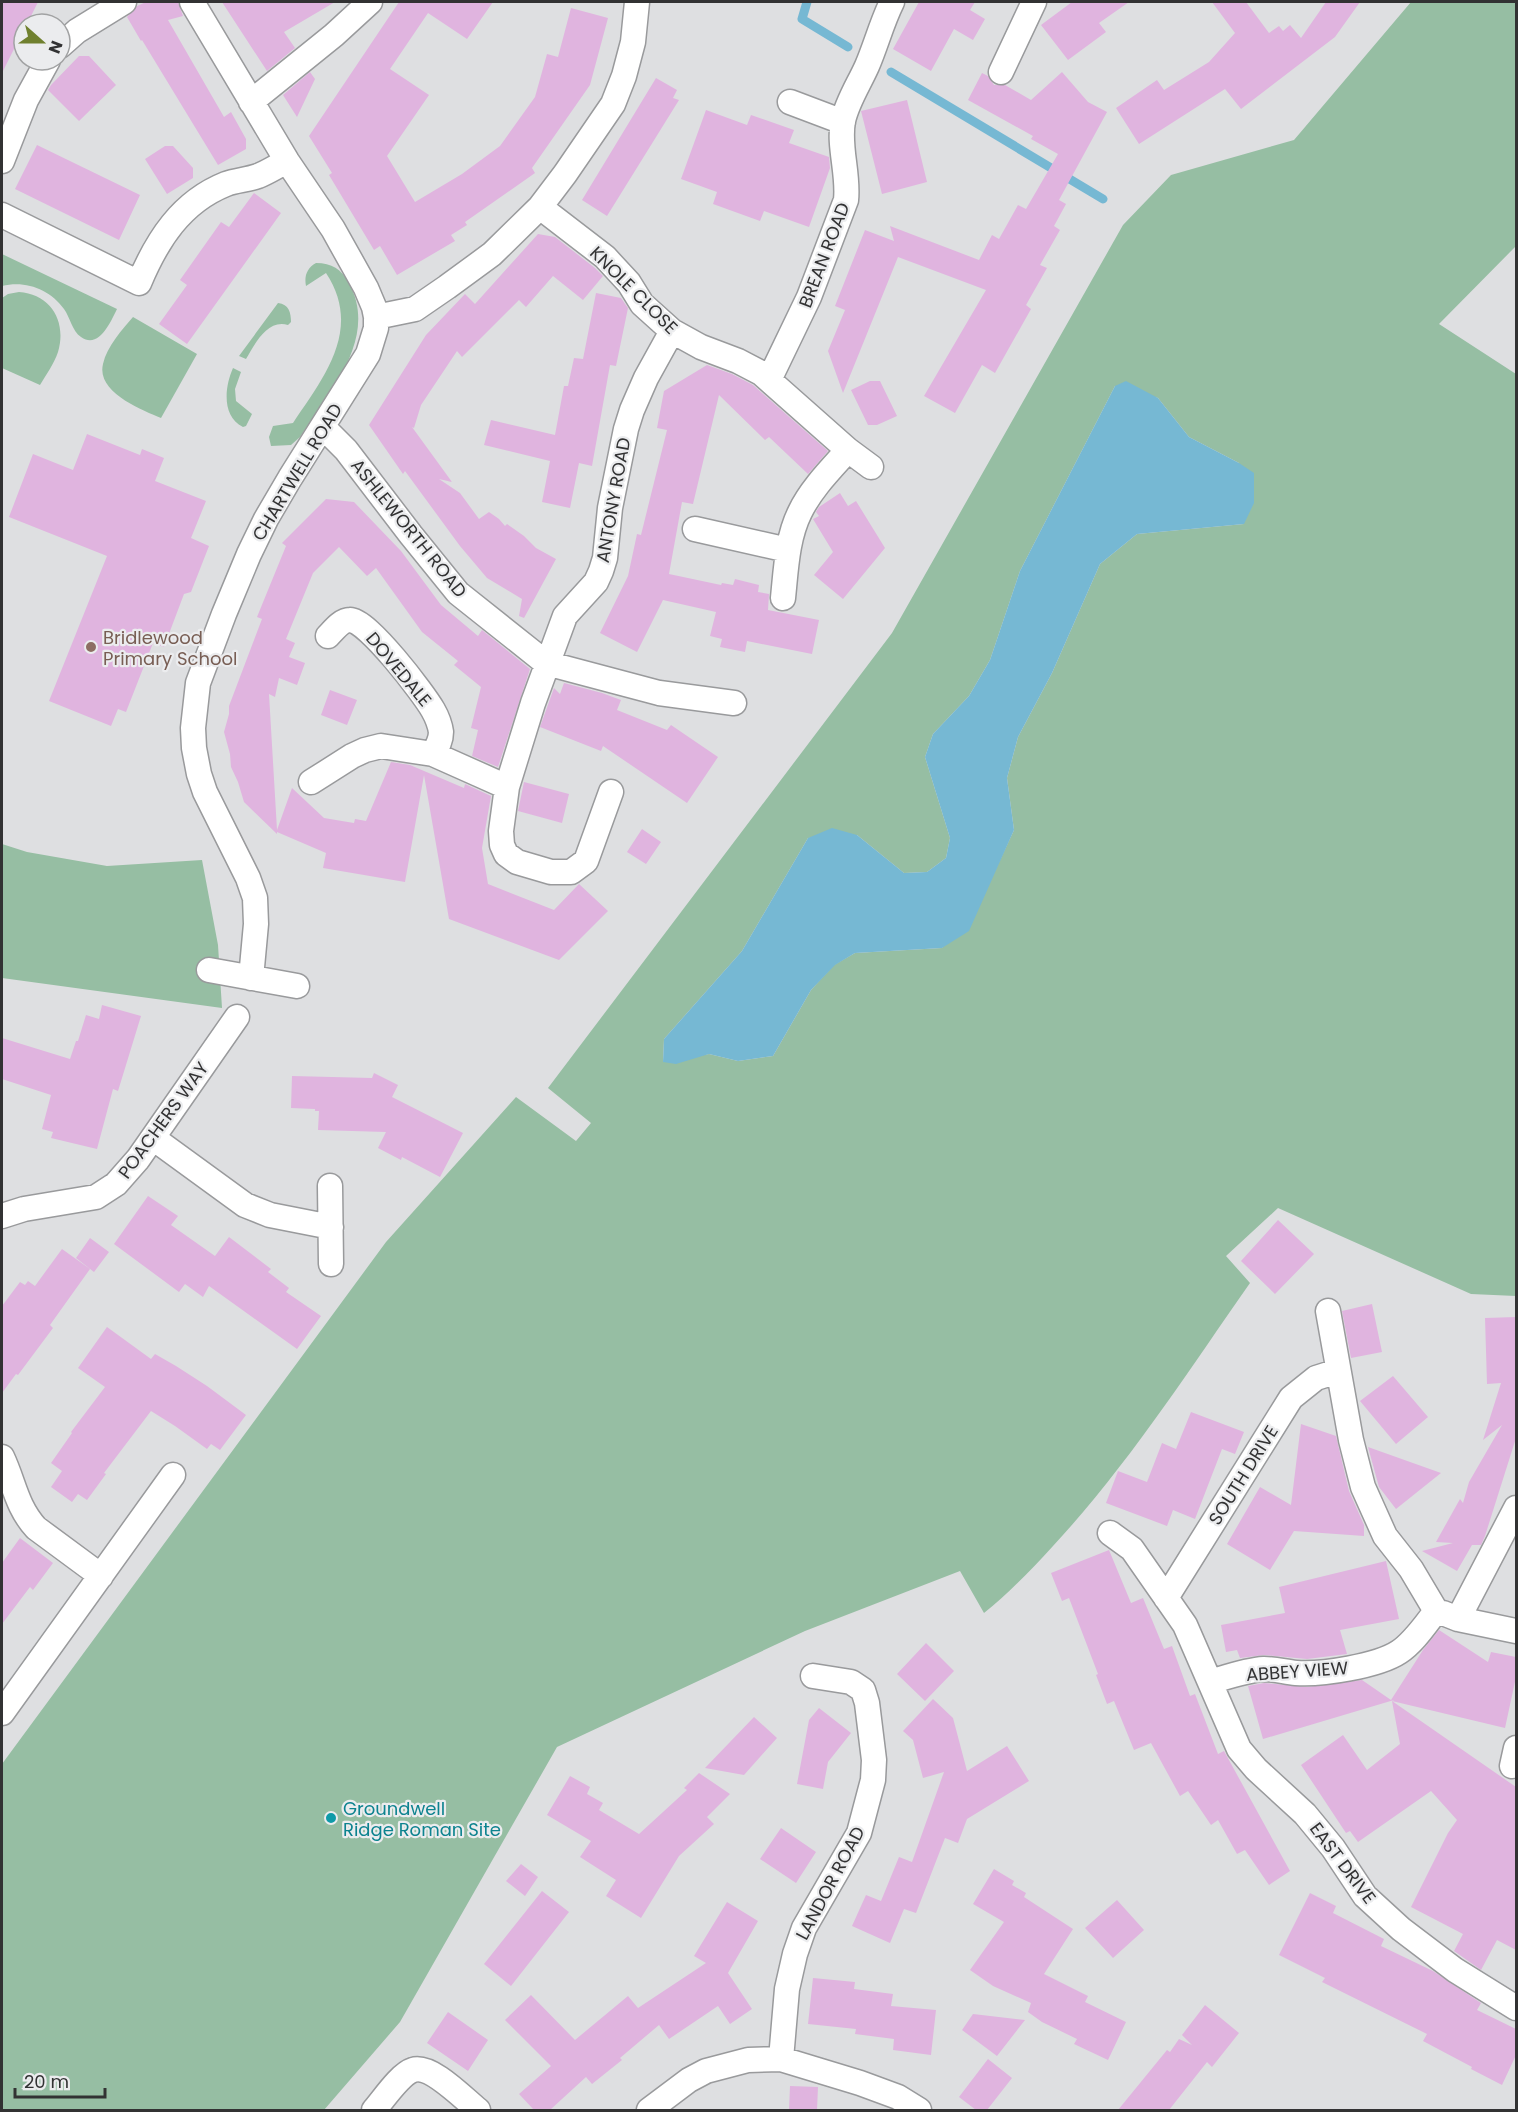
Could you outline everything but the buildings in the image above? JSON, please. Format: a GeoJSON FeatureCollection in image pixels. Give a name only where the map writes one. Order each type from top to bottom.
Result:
{"type":"FeatureCollection","features":[{"type":"Feature","properties":{"kind":"street"},"geometry":{"type":"LineString","coordinates":[[72,35],[124,2]]}},
{"type":"Feature","properties":{"kind":"street","name":"CHARTWELL ROAD"},"geometry":{"type":"LineString","coordinates":[[192,2],[287,161],[333,229],[366,288],[376,317],[376,327],[368,354],[284,488],[249,554],[205,664],[195,702],[194,748],[205,792],[248,878],[255,898],[256,924],[251,978]]}},
{"type":"Feature","properties":{"kind":"street"},"geometry":{"type":"LineString","coordinates":[[251,102],[334,35],[370,2]]}},
{"type":"Feature","properties":{"kind":"street"},"geometry":{"type":"LineString","coordinates":[[376,317],[415,309],[492,254],[540,207],[613,104],[624,76],[633,42],[637,2]]}},
{"type":"Feature","properties":{"kind":"street","name":"BREAN ROAD"},"geometry":{"type":"LineString","coordinates":[[769,380],[809,297],[846,200],[843,122],[851,97],[866,68],[892,2]]}},
{"type":"Feature","properties":{"kind":"street"},"geometry":{"type":"LineString","coordinates":[[1001,72],[1034,2]]}},
{"type":"Feature","properties":{"kind":"street"},"geometry":{"type":"LineString","coordinates":[[2,160],[26,100],[41,72]]}},
{"type":"Feature","properties":{"kind":"street"},"geometry":{"type":"LineString","coordinates":[[790,102],[843,122]]}},
{"type":"Feature","properties":{"kind":"street"},"geometry":{"type":"LineString","coordinates":[[2,215],[139,283],[158,243],[188,207],[202,196],[226,184],[257,176],[287,161]]}},
{"type":"Feature","properties":{"kind":"street","name":"KNOLE CLOSE"},"geometry":{"type":"LineString","coordinates":[[540,207],[612,264],[629,283],[642,304],[672,331],[701,347],[753,368],[871,468]]}},
{"type":"Feature","properties":{"kind":"street","name":"ANTONY ROAD"},"geometry":{"type":"LineString","coordinates":[[546,663],[565,616],[596,582],[601,571],[605,558],[609,508],[626,429],[646,378],[672,331]]}},
{"type":"Feature","properties":{"kind":"street","name":"ASHLEWORTH ROAD"},"geometry":{"type":"LineString","coordinates":[[323,427],[346,450],[458,593],[546,663],[658,693],[734,703]]}},
{"type":"Feature","properties":{"kind":"street"},"geometry":{"type":"LineString","coordinates":[[783,598],[788,550],[803,507],[848,450]]}},
{"type":"Feature","properties":{"kind":"street"},"geometry":{"type":"LineString","coordinates":[[695,530],[788,550]]}},
{"type":"Feature","properties":{"kind":"street","name":"DOVEDALE"},"geometry":{"type":"LineString","coordinates":[[328,636],[346,620],[352,619],[388,651],[416,684],[434,711],[441,734],[433,754]]}},
{"type":"Feature","properties":{"kind":"street"},"geometry":{"type":"LineString","coordinates":[[546,663],[507,787],[501,831],[502,845],[506,854],[517,862],[551,872],[572,872],[586,861],[611,792]]}},
{"type":"Feature","properties":{"kind":"street"},"geometry":{"type":"LineString","coordinates":[[311,782],[352,756],[381,746],[433,754],[507,787]]}},
{"type":"Feature","properties":{"kind":"street"},"geometry":{"type":"LineString","coordinates":[[209,970],[297,986]]}},
{"type":"Feature","properties":{"kind":"street","name":"POACHERS WAY"},"geometry":{"type":"LineString","coordinates":[[2,1216],[24,1209],[96,1197],[106,1192],[126,1175],[237,1017]]}},
{"type":"Feature","properties":{"kind":"street"},"geometry":{"type":"LineString","coordinates":[[153,1138],[244,1205],[270,1215],[331,1227]]}},
{"type":"Feature","properties":{"kind":"street"},"geometry":{"type":"LineString","coordinates":[[330,1186],[331,1264]]}},
{"type":"Feature","properties":{"kind":"street"},"geometry":{"type":"LineString","coordinates":[[1328,1311],[1351,1440],[1362,1487],[1385,1536],[1447,1615],[1516,1631]]}},
{"type":"Feature","properties":{"kind":"street","name":"SOUTH DRIVE"},"geometry":{"type":"LineString","coordinates":[[1166,1598],[1291,1398],[1316,1378],[1338,1371]]}},
{"type":"Feature","properties":{"kind":"street"},"geometry":{"type":"LineString","coordinates":[[2,1457],[19,1505],[28,1519],[36,1528],[101,1576]]}},
{"type":"Feature","properties":{"kind":"street"},"geometry":{"type":"LineString","coordinates":[[2,1713],[173,1475]]}},
{"type":"Feature","properties":{"kind":"street","name":"ABBEY VIEW"},"geometry":{"type":"LineString","coordinates":[[1210,1682],[1261,1669],[1312,1673],[1353,1668],[1398,1652],[1447,1615],[1516,1508]]}},
{"type":"Feature","properties":{"kind":"street"},"geometry":{"type":"LineString","coordinates":[[1110,1533],[1132,1549],[1185,1625],[1210,1682]]}},
{"type":"Feature","properties":{"kind":"street","name":"LANDOR ROAD"},"geometry":{"type":"LineString","coordinates":[[781,2059],[787,1989],[795,1954],[804,1928],[859,1833],[873,1780],[874,1760],[867,1703],[863,1690],[851,1682],[813,1676]]}},
{"type":"Feature","properties":{"kind":"street","name":"EAST DRIVE"},"geometry":{"type":"LineString","coordinates":[[1210,1682],[1239,1749],[1256,1769],[1305,1814],[1333,1848],[1365,1896],[1401,1929],[1455,1970],[1516,2008]]}},
{"type":"Feature","properties":{"kind":"street"},"geometry":{"type":"LineString","coordinates":[[649,2110],[689,2080],[706,2071],[748,2060],[781,2059],[860,2083],[898,2097],[920,2110]]}},
{"type":"Feature","properties":{"kind":"street"},"geometry":{"type":"LineString","coordinates":[[374,2110],[404,2076],[412,2070],[421,2069],[432,2072],[478,2110]]}},
{"type":"Feature","properties":{"kind":"green space"},"geometry":{"type":"Polygon","coordinates":[[[1411,2],[1516,2],[1516,246],[1439,324],[1516,374],[1516,1296],[1471,1294],[1278,1208],[1226,1256],[1250,1283],[1156,1418],[1107,1483],[1053,1546],[984,1613],[960,1571],[805,1631],[557,1747],[400,2022],[324,2110],[2,2110],[2,1764],[386,1242],[516,1097],[576,1141],[591,1123],[548,1088],[892,633],[1123,225],[1171,175],[1294,140],[1411,2]],[[1115,386],[1020,571],[990,660],[969,696],[933,734],[925,757],[950,838],[946,858],[927,872],[904,873],[857,835],[808,838],[742,951],[664,1039],[663,1062],[709,1054],[738,1061],[773,1056],[811,990],[834,965],[855,953],[942,948],[994,873],[1014,830],[1007,778],[1018,737],[1052,673],[1100,564],[1137,534],[1244,524],[1239,463],[1189,437],[1158,398],[1115,386]]]}},
{"type":"Feature","properties":{"kind":"green space"},"geometry":{"type":"Polygon","coordinates":[[[2,254],[117,309],[104,332],[93,340],[87,340],[73,328],[64,309],[52,296],[28,285],[2,286],[2,254]]]}},
{"type":"Feature","properties":{"kind":"green space"},"geometry":{"type":"Polygon","coordinates":[[[316,263],[336,268],[349,283],[357,304],[358,324],[354,344],[347,364],[336,383],[300,437],[291,445],[271,446],[269,437],[273,426],[293,423],[327,370],[340,333],[341,314],[336,294],[326,273],[306,286],[307,273],[316,263]]]}},
{"type":"Feature","properties":{"kind":"green space"},"geometry":{"type":"Polygon","coordinates":[[[19,292],[40,298],[48,304],[58,320],[60,341],[58,352],[40,385],[2,368],[2,298],[19,292]]]}},
{"type":"Feature","properties":{"kind":"green space"},"geometry":{"type":"Polygon","coordinates":[[[278,303],[285,305],[289,310],[291,322],[288,325],[281,324],[268,329],[262,334],[246,359],[239,356],[278,303]]]}},
{"type":"Feature","properties":{"kind":"green space"},"geometry":{"type":"Polygon","coordinates":[[[133,317],[197,354],[161,418],[122,398],[106,383],[103,374],[103,364],[108,351],[133,317]]]}},
{"type":"Feature","properties":{"kind":"green space"},"geometry":{"type":"Polygon","coordinates":[[[233,368],[241,372],[235,389],[236,401],[252,414],[246,426],[243,427],[231,416],[228,408],[228,383],[233,368]]]}},
{"type":"Feature","properties":{"kind":"green space"},"geometry":{"type":"Polygon","coordinates":[[[2,844],[27,852],[107,866],[202,860],[218,945],[222,1008],[2,978],[2,844]]]}},
{"type":"Feature","properties":{"kind":"water"},"geometry":{"type":"Polygon","coordinates":[[[1126,381],[1158,398],[1189,437],[1254,473],[1254,503],[1244,524],[1137,534],[1100,564],[1052,673],[1018,737],[1007,778],[1014,830],[969,931],[942,948],[855,953],[835,965],[811,990],[773,1056],[738,1061],[709,1054],[676,1064],[663,1062],[664,1039],[742,951],[808,838],[832,828],[857,835],[904,873],[927,872],[946,858],[950,838],[925,757],[933,734],[969,696],[990,660],[1020,571],[1115,386],[1126,381]]]}},
{"type":"Feature","properties":{"kind":"waterway"},"geometry":{"type":"LineString","coordinates":[[807,2],[802,19],[848,47]]}},
{"type":"Feature","properties":{"kind":"waterway"},"geometry":{"type":"LineString","coordinates":[[891,72],[1103,199]]}},
{"type":"Feature","properties":{"kind":"place","name":"Bridlewood Primary School"},"geometry":{"type":"Point","coordinates":[91,647]}},
{"type":"Feature","properties":{"kind":"place","name":"Groundwell Ridge Roman Site"},"geometry":{"type":"Point","coordinates":[331,1818]}}]}
